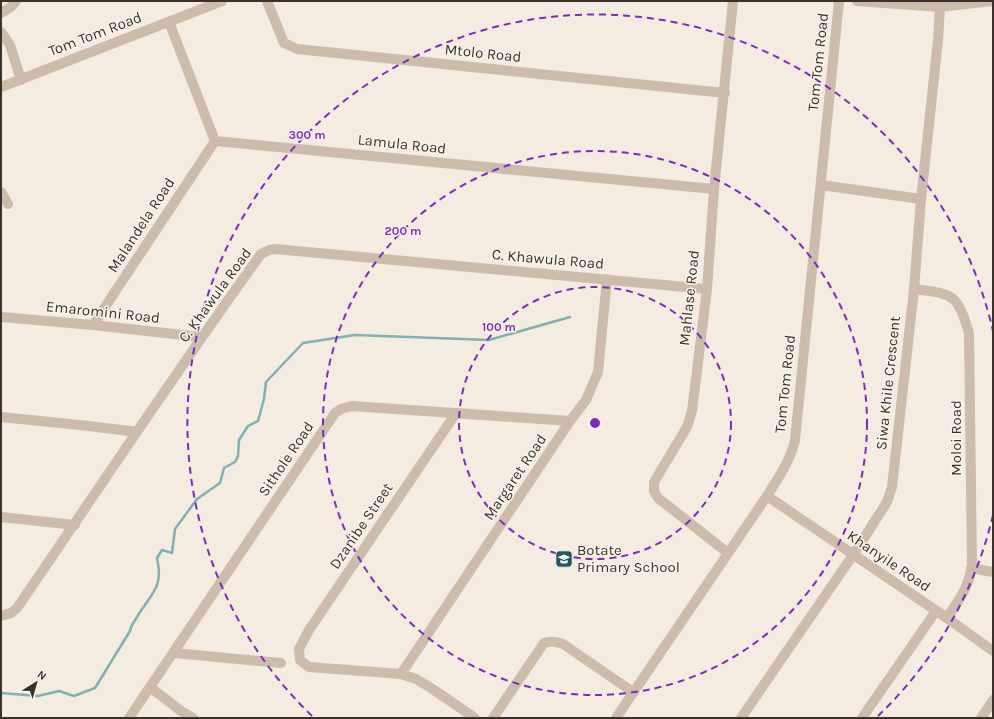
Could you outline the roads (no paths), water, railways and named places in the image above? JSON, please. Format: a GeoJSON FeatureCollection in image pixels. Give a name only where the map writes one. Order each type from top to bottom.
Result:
{"type":"FeatureCollection","features":[{"type":"Feature","properties":{"kind":"street"},"geometry":{"type":"LineString","coordinates":[[1,13],[11,7],[16,1]]}},
{"type":"Feature","properties":{"kind":"street","name":"Tom Tom Road"},"geometry":{"type":"LineString","coordinates":[[1,87],[222,1]]}},
{"type":"Feature","properties":{"kind":"street","name":"Mtolo Road"},"geometry":{"type":"LineString","coordinates":[[267,1],[284,43],[297,49],[724,93]]}},
{"type":"Feature","properties":{"kind":"street","name":"Mahlase Road"},"geometry":{"type":"LineString","coordinates":[[728,553],[661,501],[654,491],[654,482],[686,427],[691,415],[706,289],[714,189],[733,1]]}},
{"type":"Feature","properties":{"kind":"street","name":"Tom Tom Road"},"geometry":{"type":"LineString","coordinates":[[616,718],[767,496],[788,463],[792,453],[795,440],[839,1]]}},
{"type":"Feature","properties":{"kind":"street"},"geometry":{"type":"LineString","coordinates":[[857,1],[940,7],[992,1]]}},
{"type":"Feature","properties":{"kind":"street","name":"Siwa Khile Crescent"},"geometry":{"type":"LineString","coordinates":[[741,718],[853,555],[887,502],[892,487],[914,289],[921,199],[938,40],[940,7]]}},
{"type":"Feature","properties":{"kind":"street"},"geometry":{"type":"LineString","coordinates":[[168,22],[214,141]]}},
{"type":"Feature","properties":{"kind":"street"},"geometry":{"type":"LineString","coordinates":[[1,32],[10,45],[21,80]]}},
{"type":"Feature","properties":{"kind":"street","name":"Lamula Road"},"geometry":{"type":"LineString","coordinates":[[214,141],[714,189]]}},
{"type":"Feature","properties":{"kind":"street","name":"Malandela Road"},"geometry":{"type":"LineString","coordinates":[[93,325],[214,141]]}},
{"type":"Feature","properties":{"kind":"street"},"geometry":{"type":"LineString","coordinates":[[821,185],[921,199]]}},
{"type":"Feature","properties":{"kind":"street"},"geometry":{"type":"LineString","coordinates":[[1,192],[8,204]]}},
{"type":"Feature","properties":{"kind":"street","name":"C. Khawula Road"},"geometry":{"type":"LineString","coordinates":[[1,616],[11,613],[17,608],[75,525],[201,337],[261,254],[269,250],[275,249],[706,289]]}},
{"type":"Feature","properties":{"kind":"street","name":"Margaret Road"},"geometry":{"type":"LineString","coordinates":[[402,674],[570,421],[586,400],[598,372],[607,279]]}},
{"type":"Feature","properties":{"kind":"street","name":"Moloi Road"},"geometry":{"type":"LineString","coordinates":[[914,289],[944,292],[951,297],[957,302],[963,312],[969,332],[971,373],[971,568],[968,584],[946,618]]}},
{"type":"Feature","properties":{"kind":"street","name":"Emaromini Road"},"geometry":{"type":"LineString","coordinates":[[1,317],[201,337]]}},
{"type":"Feature","properties":{"kind":"street","name":"Sithole Road"},"geometry":{"type":"LineString","coordinates":[[129,718],[335,413],[341,408],[352,406],[570,421]]}},
{"type":"Feature","properties":{"kind":"street","name":"Dzanibe Street"},"geometry":{"type":"LineString","coordinates":[[402,674],[309,667],[300,660],[299,649],[309,630],[456,413]]}},
{"type":"Feature","properties":{"kind":"street"},"geometry":{"type":"LineString","coordinates":[[1,417],[137,432]]}},
{"type":"Feature","properties":{"kind":"street","name":"Khanyile Road"},"geometry":{"type":"LineString","coordinates":[[767,496],[993,651]]}},
{"type":"Feature","properties":{"kind":"street"},"geometry":{"type":"LineString","coordinates":[[1,518],[75,525]]}},
{"type":"Feature","properties":{"kind":"street"},"geometry":{"type":"LineString","coordinates":[[971,568],[993,572]]}},
{"type":"Feature","properties":{"kind":"street"},"geometry":{"type":"LineString","coordinates":[[862,718],[936,611]]}},
{"type":"Feature","properties":{"kind":"street"},"geometry":{"type":"LineString","coordinates":[[493,718],[544,643],[551,641],[556,641],[563,644],[633,692]]}},
{"type":"Feature","properties":{"kind":"street"},"geometry":{"type":"LineString","coordinates":[[174,653],[281,663]]}},
{"type":"Feature","properties":{"kind":"street"},"geometry":{"type":"LineString","coordinates":[[402,674],[416,679],[431,688],[475,718]]}},
{"type":"Feature","properties":{"kind":"street"},"geometry":{"type":"LineString","coordinates":[[150,687],[181,711],[193,718]]}},
{"type":"Feature","properties":{"kind":"street"},"geometry":{"type":"LineString","coordinates":[[981,718],[993,700]]}},
{"type":"Feature","properties":{"kind":"waterway"},"geometry":{"type":"LineString","coordinates":[[1,693],[38,696],[59,691],[74,696],[95,688],[155,590],[159,576],[157,558],[162,550],[172,553],[175,529],[197,499],[220,483],[224,468],[235,462],[238,456],[239,440],[248,426],[258,421],[264,399],[266,382],[303,343],[355,335],[489,340],[570,317]]}},
{"type":"Feature","properties":{"kind":"place","name":"Botate Primary School"},"geometry":{"type":"Point","coordinates":[564,559]}}]}
